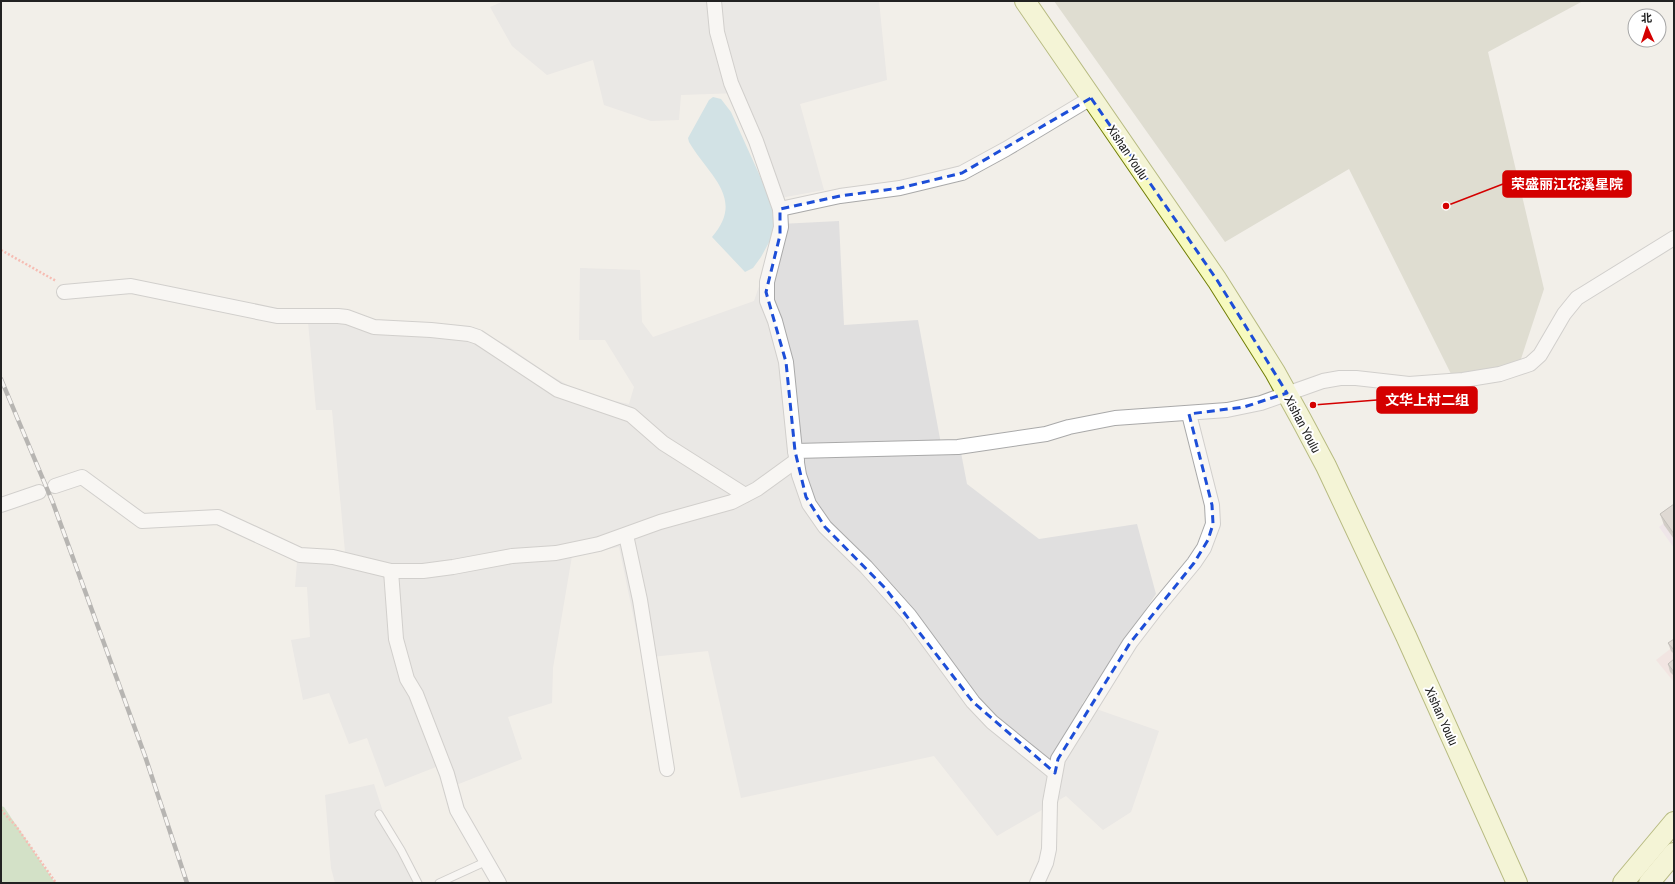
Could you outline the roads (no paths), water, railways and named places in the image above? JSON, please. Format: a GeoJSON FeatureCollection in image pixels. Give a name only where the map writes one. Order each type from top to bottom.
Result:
{"type":"FeatureCollection","features":[{"type":"Feature","properties":{"kind":"street"},"geometry":{"type":"LineString","coordinates":[[714,1],[717,32],[731,83],[756,141],[780,209],[780,235],[766,292],[769,308],[775,321],[786,362],[796,455],[809,504],[825,527],[885,588],[913,621],[973,702],[992,722],[1054,772]]}},
{"type":"Feature","properties":{"kind":"street","name":"Xishan Youlu"},"geometry":{"type":"LineString","coordinates":[[1025,1],[1217,280],[1287,393],[1326,466],[1406,636],[1517,883]]}},
{"type":"Feature","properties":{"kind":"street"},"geometry":{"type":"LineString","coordinates":[[780,209],[840,196],[900,188],[962,173],[1006,149],[1091,98]]}},
{"type":"Feature","properties":{"kind":"street"},"geometry":{"type":"LineString","coordinates":[[55,486],[82,477],[142,521],[218,517],[300,555],[333,557],[391,571],[423,571],[453,568],[512,556],[556,553],[599,544],[660,522],[732,502],[756,489],[796,455],[958,447],[1046,434],[1115,418],[1155,414],[1189,414],[1244,407],[1323,381],[1340,378],[1356,378],[1410,384],[1463,380],[1500,374],[1518,369],[1530,364],[1540,355],[1564,314],[1578,298],[1674,238]]}},
{"type":"Feature","properties":{"kind":"street"},"geometry":{"type":"LineString","coordinates":[[69,292],[112,286],[140,287],[278,316],[338,316],[347,317],[374,326],[469,334],[487,342],[558,390],[631,414],[663,443],[744,495]]}},
{"type":"Feature","properties":{"kind":"street"},"geometry":{"type":"LineString","coordinates":[[1037,883],[1046,863],[1049,849],[1050,802],[1054,772],[1058,759],[1130,643],[1194,563],[1208,540],[1213,524],[1212,505],[1189,414]]}},
{"type":"Feature","properties":{"kind":"street"},"geometry":{"type":"LineString","coordinates":[[1,505],[39,492]]}},
{"type":"Feature","properties":{"kind":"street"},"geometry":{"type":"LineString","coordinates":[[626,535],[640,600],[666,769]]}},
{"type":"Feature","properties":{"kind":"street"},"geometry":{"type":"LineString","coordinates":[[391,571],[396,639],[407,679],[416,694],[444,767],[458,810],[499,883]]}},
{"type":"Feature","properties":{"kind":"street"},"geometry":{"type":"LineString","coordinates":[[1623,883],[1674,822]]}},
{"type":"Feature","properties":{"kind":"street"},"geometry":{"type":"LineString","coordinates":[[1650,883],[1674,853]]}},
{"type":"Feature","properties":{"kind":"lane"},"geometry":{"type":"LineString","coordinates":[[379,814],[401,850],[418,883]]}},
{"type":"Feature","properties":{"kind":"lane"},"geometry":{"type":"LineString","coordinates":[[439,883],[487,861]]}},
{"type":"Feature","properties":{"kind":"water"},"geometry":{"type":"Polygon","coordinates":[[[713,97],[721,99],[731,112],[774,207],[774,233],[761,257],[753,268],[745,272],[712,237],[722,223],[725,210],[725,199],[714,176],[697,154],[688,138],[709,100],[713,97]]]}},
{"type":"Feature","properties":{"kind":"railway"},"geometry":{"type":"LineString","coordinates":[[1,379],[53,503],[145,756],[187,883]]}},
{"type":"Feature","properties":{"kind":"place","name":"荣盛丽江花溪星院"},"geometry":{"type":"Point","coordinates":[1446,206]}},
{"type":"Feature","properties":{"kind":"place","name":"文华上村二组"},"geometry":{"type":"Point","coordinates":[1313,405]}}]}
